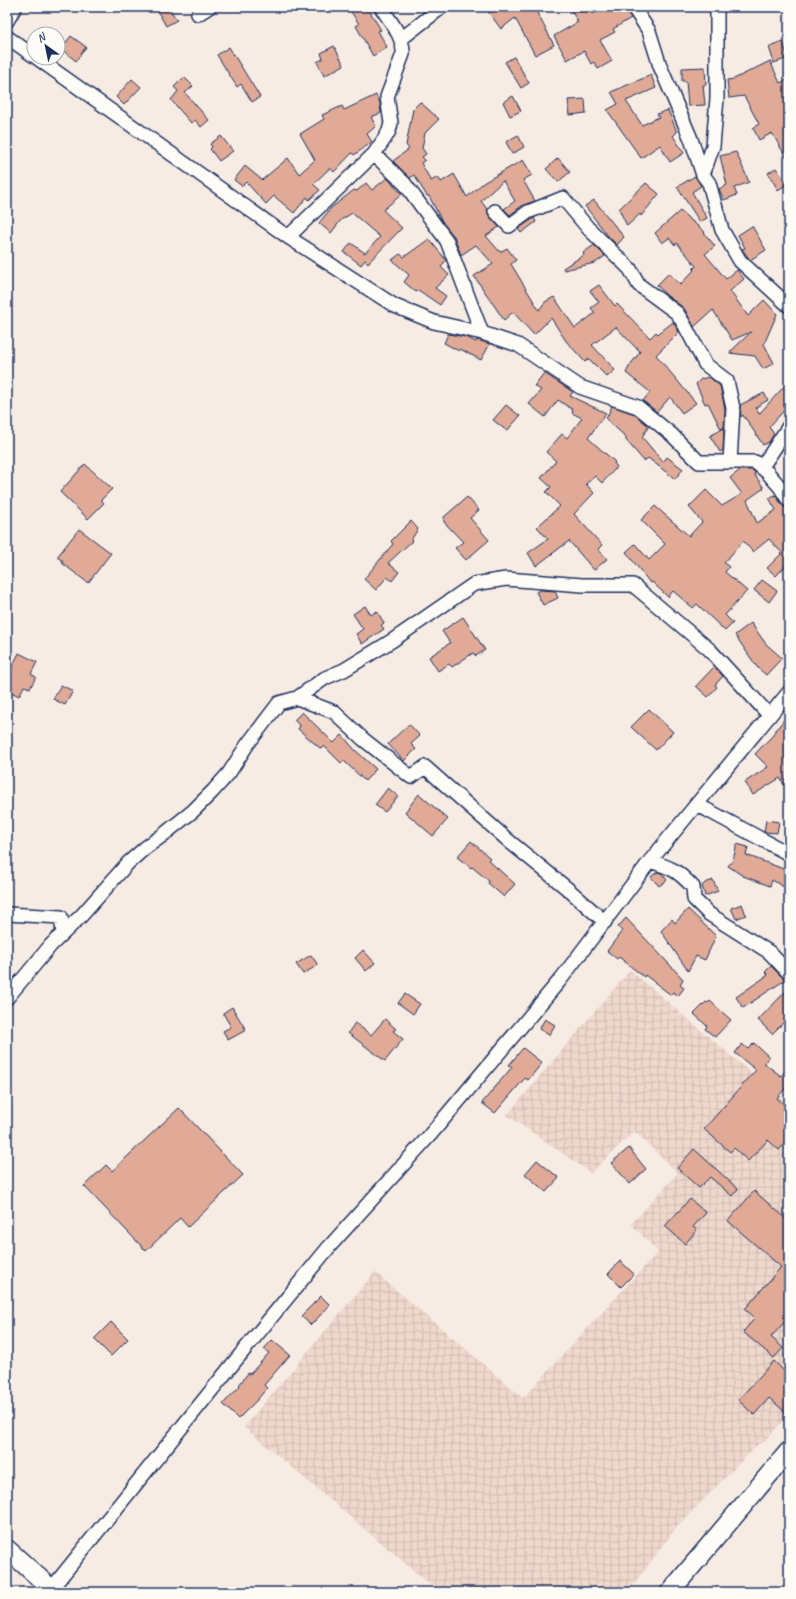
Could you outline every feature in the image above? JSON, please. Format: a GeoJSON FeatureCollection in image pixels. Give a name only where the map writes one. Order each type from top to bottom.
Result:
{"type":"FeatureCollection","features":[{"type":"Feature","properties":{"kind":"main road"},"geometry":{"type":"LineString","coordinates":[[670,1592],[789,1451]]}},
{"type":"Feature","properties":{"kind":"main road"},"geometry":{"type":"LineString","coordinates":[[7,1550],[54,1590]]}},
{"type":"Feature","properties":{"kind":"street"},"geometry":{"type":"LineString","coordinates":[[7,21],[15,7]]}},
{"type":"Feature","properties":{"kind":"street"},"geometry":{"type":"LineString","coordinates":[[288,237],[374,154],[389,130],[391,123],[387,97],[403,54],[403,47],[401,39],[381,7]]}},
{"type":"Feature","properties":{"kind":"street"},"geometry":{"type":"LineString","coordinates":[[401,39],[442,7]]}},
{"type":"Feature","properties":{"kind":"street"},"geometry":{"type":"LineString","coordinates":[[634,7],[649,31],[660,66],[691,139],[703,175],[709,183],[722,230],[740,261],[789,306]]}},
{"type":"Feature","properties":{"kind":"street"},"geometry":{"type":"LineString","coordinates":[[703,175],[713,146],[717,98],[717,7]]}},
{"type":"Feature","properties":{"kind":"street"},"geometry":{"type":"LineString","coordinates":[[7,37],[26,50]]}},
{"type":"Feature","properties":{"kind":"street"},"geometry":{"type":"LineString","coordinates":[[48,66],[288,237],[395,306],[434,322],[482,333],[518,345],[580,387],[638,407],[672,435],[698,462],[755,462],[762,467],[780,486],[789,501]]}},
{"type":"Feature","properties":{"kind":"street"},"geometry":{"type":"LineString","coordinates":[[374,154],[405,184],[447,241],[482,333]]}},
{"type":"Feature","properties":{"kind":"street"},"geometry":{"type":"LineString","coordinates":[[495,211],[509,226],[528,212],[562,198],[583,222],[630,269],[639,285],[677,313],[705,364],[726,381],[733,408],[730,462]]}},
{"type":"Feature","properties":{"kind":"street"},"geometry":{"type":"LineString","coordinates":[[762,467],[789,426]]}},
{"type":"Feature","properties":{"kind":"street"},"geometry":{"type":"LineString","coordinates":[[7,998],[52,945],[82,915],[136,855],[193,811],[213,791],[229,773],[247,745],[279,703],[297,698],[325,678],[344,670],[393,640],[474,584],[506,579],[582,585],[633,585],[710,650],[769,715]]}},
{"type":"Feature","properties":{"kind":"street"},"geometry":{"type":"LineString","coordinates":[[54,1590],[231,1366],[319,1259],[430,1135],[561,979],[650,861],[789,692]]}},
{"type":"Feature","properties":{"kind":"street"},"geometry":{"type":"LineString","coordinates":[[297,698],[334,712],[363,740],[411,777],[425,767],[510,842],[569,890],[605,922]]}},
{"type":"Feature","properties":{"kind":"street"},"geometry":{"type":"LineString","coordinates":[[696,804],[789,854]]}},
{"type":"Feature","properties":{"kind":"street"},"geometry":{"type":"LineString","coordinates":[[650,861],[671,867],[679,872],[693,887],[694,899],[709,914],[769,952],[789,973]]}},
{"type":"Feature","properties":{"kind":"street"},"geometry":{"type":"LineString","coordinates":[[7,914],[61,917],[63,933]]}},
{"type":"Feature","properties":{"kind":"shaded area"},"geometry":{"type":"Polygon","coordinates":[[[630,970],[789,1105],[789,1414],[765,1441],[757,1445],[676,1528],[628,1592],[439,1592],[244,1427],[375,1272],[523,1398],[658,1252],[631,1224],[678,1173],[634,1131],[591,1173],[507,1115],[630,970]]]}},
{"type":"Feature","properties":{"kind":"building"},"geometry":{"type":"Polygon","coordinates":[[[155,7],[168,7],[177,20],[166,26],[155,7]]]}},
{"type":"Feature","properties":{"kind":"building"},"geometry":{"type":"Polygon","coordinates":[[[348,7],[367,7],[381,30],[378,31],[387,47],[373,56],[356,26],[359,24],[348,7]]]}},
{"type":"Feature","properties":{"kind":"building"},"geometry":{"type":"Polygon","coordinates":[[[485,7],[534,7],[554,45],[535,55],[515,18],[501,29],[485,7]]]}},
{"type":"Feature","properties":{"kind":"building"},"geometry":{"type":"Polygon","coordinates":[[[569,7],[589,7],[593,14],[605,7],[625,7],[631,18],[613,29],[615,32],[600,40],[612,61],[598,69],[594,62],[591,64],[584,51],[567,60],[554,36],[578,22],[569,7]]]}},
{"type":"Feature","properties":{"kind":"building"},"geometry":{"type":"Polygon","coordinates":[[[71,36],[86,47],[76,61],[66,53],[66,42],[71,36]]]}},
{"type":"Feature","properties":{"kind":"building"},"geometry":{"type":"Polygon","coordinates":[[[783,42],[788,58],[774,63],[769,47],[783,42]]]}},
{"type":"Feature","properties":{"kind":"building"},"geometry":{"type":"Polygon","coordinates":[[[334,46],[344,65],[324,76],[317,62],[323,59],[321,53],[334,46]]]}},
{"type":"Feature","properties":{"kind":"building"},"geometry":{"type":"Polygon","coordinates":[[[229,47],[260,97],[252,102],[241,84],[237,87],[217,55],[229,47]]]}},
{"type":"Feature","properties":{"kind":"building"},"geometry":{"type":"Polygon","coordinates":[[[514,57],[529,83],[521,88],[505,62],[514,57]]]}},
{"type":"Feature","properties":{"kind":"building"},"geometry":{"type":"Polygon","coordinates":[[[770,61],[780,83],[789,79],[789,162],[772,133],[759,140],[753,128],[759,124],[744,96],[729,98],[727,80],[734,79],[770,61]]]}},
{"type":"Feature","properties":{"kind":"building"},"geometry":{"type":"Polygon","coordinates":[[[705,67],[706,85],[703,85],[705,105],[688,106],[686,81],[682,81],[682,68],[705,67]]]}},
{"type":"Feature","properties":{"kind":"building"},"geometry":{"type":"Polygon","coordinates":[[[651,75],[656,88],[626,101],[642,125],[659,117],[657,114],[668,110],[677,132],[673,136],[684,153],[670,162],[660,145],[641,158],[607,110],[618,104],[611,92],[651,75]]]}},
{"type":"Feature","properties":{"kind":"building"},"geometry":{"type":"Polygon","coordinates":[[[184,77],[193,86],[185,93],[209,120],[201,127],[195,120],[191,123],[171,100],[178,91],[174,87],[184,77]]]}},
{"type":"Feature","properties":{"kind":"building"},"geometry":{"type":"Polygon","coordinates":[[[132,79],[141,87],[124,105],[116,97],[132,79]]]}},
{"type":"Feature","properties":{"kind":"building"},"geometry":{"type":"Polygon","coordinates":[[[376,95],[380,103],[381,113],[371,117],[376,126],[367,134],[372,142],[354,155],[352,153],[334,172],[330,168],[313,184],[320,190],[309,200],[307,197],[294,213],[274,196],[266,204],[246,182],[242,186],[234,180],[245,166],[262,180],[288,158],[299,174],[315,160],[300,134],[324,119],[322,115],[342,106],[344,110],[376,95]]]}},
{"type":"Feature","properties":{"kind":"building"},"geometry":{"type":"Polygon","coordinates":[[[513,96],[521,111],[510,116],[503,102],[513,96]]]}},
{"type":"Feature","properties":{"kind":"building"},"geometry":{"type":"Polygon","coordinates":[[[585,99],[586,113],[570,115],[568,100],[585,99]]]}},
{"type":"Feature","properties":{"kind":"building"},"geometry":{"type":"Polygon","coordinates":[[[420,102],[439,119],[425,133],[422,148],[426,154],[422,157],[425,160],[421,163],[431,181],[438,177],[441,182],[454,174],[467,197],[483,183],[523,160],[532,175],[523,180],[535,201],[523,205],[510,215],[504,209],[515,201],[503,181],[481,201],[487,209],[489,216],[499,227],[486,236],[500,252],[507,248],[516,260],[511,264],[539,310],[545,302],[554,297],[575,328],[595,313],[591,308],[599,302],[590,291],[599,285],[615,306],[617,304],[650,338],[656,332],[658,334],[673,322],[679,332],[656,355],[696,403],[682,413],[670,397],[657,412],[643,401],[650,392],[626,373],[640,352],[637,348],[638,347],[636,348],[616,327],[592,345],[615,370],[607,377],[589,359],[585,362],[566,341],[551,318],[534,335],[513,312],[504,320],[474,276],[493,264],[476,245],[461,255],[454,236],[443,223],[429,196],[427,196],[414,175],[410,178],[393,161],[409,149],[406,145],[413,109],[420,102]]]}},
{"type":"Feature","properties":{"kind":"building"},"geometry":{"type":"Polygon","coordinates":[[[518,135],[524,147],[512,154],[506,142],[518,135]]]}},
{"type":"Feature","properties":{"kind":"building"},"geometry":{"type":"Polygon","coordinates":[[[221,136],[233,151],[219,161],[210,149],[212,147],[210,144],[221,136]]]}},
{"type":"Feature","properties":{"kind":"building"},"geometry":{"type":"Polygon","coordinates":[[[736,152],[749,182],[734,188],[737,195],[724,200],[719,189],[727,185],[720,156],[736,152]]]}},
{"type":"Feature","properties":{"kind":"building"},"geometry":{"type":"Polygon","coordinates":[[[558,158],[570,172],[558,182],[546,169],[558,158]]]}},
{"type":"Feature","properties":{"kind":"building"},"geometry":{"type":"Polygon","coordinates":[[[776,168],[787,184],[778,190],[768,173],[776,168]]]}},
{"type":"Feature","properties":{"kind":"building"},"geometry":{"type":"Polygon","coordinates":[[[695,176],[701,186],[692,192],[707,218],[700,222],[677,187],[695,176]]]}},
{"type":"Feature","properties":{"kind":"building"},"geometry":{"type":"Polygon","coordinates":[[[387,178],[402,194],[383,210],[402,228],[368,263],[365,260],[361,265],[344,252],[351,243],[365,253],[380,237],[352,213],[341,220],[331,233],[319,223],[331,208],[354,190],[357,191],[366,183],[372,190],[387,178]]]}},
{"type":"Feature","properties":{"kind":"building"},"geometry":{"type":"Polygon","coordinates":[[[646,183],[659,194],[641,216],[640,214],[627,226],[619,209],[646,183]]]}},
{"type":"Feature","properties":{"kind":"building"},"geometry":{"type":"Polygon","coordinates":[[[594,200],[624,237],[617,245],[608,236],[585,206],[594,200]]]}},
{"type":"Feature","properties":{"kind":"building"},"geometry":{"type":"Polygon","coordinates":[[[680,211],[705,232],[704,233],[715,246],[705,254],[726,279],[737,270],[744,279],[730,291],[748,316],[764,300],[777,314],[764,344],[774,363],[763,369],[755,356],[729,353],[751,332],[732,340],[713,310],[694,327],[684,308],[666,295],[657,285],[669,273],[680,285],[696,266],[677,243],[675,245],[669,238],[662,243],[655,233],[680,211]]]}},
{"type":"Feature","properties":{"kind":"building"},"geometry":{"type":"Polygon","coordinates":[[[534,218],[536,222],[521,233],[518,229],[534,218]]]}},
{"type":"Feature","properties":{"kind":"building"},"geometry":{"type":"Polygon","coordinates":[[[752,226],[766,250],[750,260],[742,249],[745,248],[738,235],[752,226]]]}},
{"type":"Feature","properties":{"kind":"building"},"geometry":{"type":"Polygon","coordinates":[[[429,239],[446,260],[441,267],[449,275],[435,288],[446,296],[440,305],[418,290],[416,292],[404,282],[409,275],[392,260],[400,254],[404,257],[429,239]]]}},
{"type":"Feature","properties":{"kind":"building"},"geometry":{"type":"Polygon","coordinates":[[[594,245],[605,256],[595,263],[564,270],[563,268],[584,255],[583,253],[594,245]]]}},
{"type":"Feature","properties":{"kind":"building"},"geometry":{"type":"Polygon","coordinates":[[[448,334],[466,337],[476,342],[477,340],[490,344],[481,360],[460,349],[459,351],[444,343],[448,334]]]}},
{"type":"Feature","properties":{"kind":"building"},"geometry":{"type":"Polygon","coordinates":[[[544,373],[573,392],[570,396],[606,413],[588,438],[615,462],[614,463],[617,467],[602,483],[595,476],[586,484],[594,493],[574,514],[602,545],[598,549],[607,559],[594,570],[569,541],[536,566],[528,553],[548,539],[537,527],[560,506],[546,492],[551,487],[541,478],[556,461],[546,452],[562,434],[567,438],[582,418],[572,413],[573,410],[558,400],[545,417],[529,404],[541,390],[534,386],[544,373]]]}},
{"type":"Feature","properties":{"kind":"building"},"geometry":{"type":"Polygon","coordinates":[[[709,377],[720,386],[725,409],[724,427],[721,429],[708,403],[705,404],[696,384],[701,379],[709,377]]]}},
{"type":"Feature","properties":{"kind":"building"},"geometry":{"type":"Polygon","coordinates":[[[789,381],[789,405],[769,427],[774,434],[769,442],[763,445],[743,415],[741,417],[740,405],[764,393],[768,400],[756,407],[759,414],[789,381]]]}},
{"type":"Feature","properties":{"kind":"building"},"geometry":{"type":"Polygon","coordinates":[[[506,405],[520,416],[507,431],[493,420],[506,405]]]}},
{"type":"Feature","properties":{"kind":"building"},"geometry":{"type":"Polygon","coordinates":[[[612,406],[634,414],[649,426],[642,437],[663,462],[667,457],[683,469],[675,479],[648,458],[644,461],[625,439],[627,438],[606,419],[612,406]]]}},
{"type":"Feature","properties":{"kind":"building"},"geometry":{"type":"Polygon","coordinates":[[[724,428],[723,450],[720,452],[710,436],[724,428]]]}},
{"type":"Feature","properties":{"kind":"building"},"geometry":{"type":"Polygon","coordinates":[[[85,464],[112,489],[101,500],[104,503],[88,519],[60,492],[85,464]]]}},
{"type":"Feature","properties":{"kind":"building"},"geometry":{"type":"Polygon","coordinates":[[[740,470],[752,470],[756,473],[754,474],[764,488],[747,500],[757,523],[776,510],[769,498],[775,495],[783,506],[789,509],[789,562],[776,576],[767,568],[782,553],[769,539],[753,552],[743,541],[724,563],[729,567],[725,572],[747,591],[725,615],[733,623],[725,631],[697,604],[693,608],[673,591],[668,597],[652,582],[650,583],[626,552],[635,544],[649,560],[665,544],[641,520],[655,506],[689,536],[702,522],[689,507],[706,490],[722,506],[742,494],[730,478],[740,470]]]}},
{"type":"Feature","properties":{"kind":"building"},"geometry":{"type":"Polygon","coordinates":[[[467,497],[479,510],[470,518],[489,540],[466,560],[455,548],[463,542],[444,522],[444,517],[467,497]]]}},
{"type":"Feature","properties":{"kind":"building"},"geometry":{"type":"Polygon","coordinates":[[[411,521],[418,529],[411,540],[412,541],[388,563],[399,572],[392,581],[387,577],[376,590],[364,579],[393,544],[391,541],[411,521]]]}},
{"type":"Feature","properties":{"kind":"building"},"geometry":{"type":"Polygon","coordinates":[[[79,529],[111,553],[88,583],[62,563],[63,561],[57,557],[79,529]]]}},
{"type":"Feature","properties":{"kind":"building"},"geometry":{"type":"Polygon","coordinates":[[[762,580],[777,591],[769,602],[754,590],[762,580]]]}},
{"type":"Feature","properties":{"kind":"building"},"geometry":{"type":"Polygon","coordinates":[[[540,590],[555,591],[558,598],[543,605],[536,592],[540,590]]]}},
{"type":"Feature","properties":{"kind":"building"},"geometry":{"type":"Polygon","coordinates":[[[365,606],[371,615],[377,611],[384,623],[381,625],[384,629],[362,644],[356,634],[363,629],[353,614],[365,606]]]}},
{"type":"Feature","properties":{"kind":"building"},"geometry":{"type":"Polygon","coordinates":[[[463,617],[485,650],[476,656],[473,653],[452,667],[449,664],[438,671],[429,657],[450,643],[442,631],[463,617]]]}},
{"type":"Feature","properties":{"kind":"building"},"geometry":{"type":"Polygon","coordinates":[[[751,623],[766,644],[782,658],[766,675],[757,667],[735,635],[751,623]]]}},
{"type":"Feature","properties":{"kind":"building"},"geometry":{"type":"Polygon","coordinates":[[[19,653],[37,662],[31,674],[36,677],[30,688],[24,686],[19,696],[7,690],[7,667],[11,669],[19,653]]]}},
{"type":"Feature","properties":{"kind":"building"},"geometry":{"type":"Polygon","coordinates":[[[714,667],[723,676],[715,685],[717,687],[708,697],[696,686],[714,667]]]}},
{"type":"Feature","properties":{"kind":"building"},"geometry":{"type":"Polygon","coordinates":[[[61,685],[73,691],[65,705],[53,699],[61,685]]]}},
{"type":"Feature","properties":{"kind":"building"},"geometry":{"type":"Polygon","coordinates":[[[649,709],[673,732],[656,750],[631,727],[649,709]]]}},
{"type":"Feature","properties":{"kind":"building"},"geometry":{"type":"Polygon","coordinates":[[[302,712],[334,743],[342,735],[355,750],[376,769],[365,781],[344,761],[341,763],[324,746],[321,749],[298,729],[300,726],[294,720],[302,712]]]}},
{"type":"Feature","properties":{"kind":"building"},"geometry":{"type":"Polygon","coordinates":[[[789,713],[789,793],[780,778],[753,795],[745,782],[768,767],[755,754],[774,734],[789,713]]]}},
{"type":"Feature","properties":{"kind":"building"},"geometry":{"type":"Polygon","coordinates":[[[409,724],[420,736],[411,744],[416,749],[404,761],[388,744],[409,724]]]}},
{"type":"Feature","properties":{"kind":"building"},"geometry":{"type":"Polygon","coordinates":[[[388,788],[398,796],[385,812],[375,805],[388,788]]]}},
{"type":"Feature","properties":{"kind":"building"},"geometry":{"type":"Polygon","coordinates":[[[419,794],[448,819],[433,836],[405,812],[419,794]]]}},
{"type":"Feature","properties":{"kind":"building"},"geometry":{"type":"Polygon","coordinates":[[[766,820],[779,822],[777,833],[764,832],[766,820]]]}},
{"type":"Feature","properties":{"kind":"building"},"geometry":{"type":"Polygon","coordinates":[[[471,841],[490,858],[488,860],[515,884],[504,897],[488,883],[489,881],[457,857],[471,841]]]}},
{"type":"Feature","properties":{"kind":"building"},"geometry":{"type":"Polygon","coordinates":[[[737,844],[748,847],[746,855],[789,871],[789,890],[772,880],[770,886],[743,876],[728,866],[733,860],[737,844]]]}},
{"type":"Feature","properties":{"kind":"building"},"geometry":{"type":"Polygon","coordinates":[[[657,872],[661,873],[667,880],[659,886],[651,877],[657,872]]]}},
{"type":"Feature","properties":{"kind":"building"},"geometry":{"type":"Polygon","coordinates":[[[713,880],[718,891],[705,896],[702,886],[713,880]]]}},
{"type":"Feature","properties":{"kind":"building"},"geometry":{"type":"Polygon","coordinates":[[[742,904],[746,915],[736,919],[731,908],[742,904]]]}},
{"type":"Feature","properties":{"kind":"building"},"geometry":{"type":"Polygon","coordinates":[[[688,909],[716,936],[705,960],[696,956],[688,971],[661,931],[672,919],[675,923],[688,909]]]}},
{"type":"Feature","properties":{"kind":"building"},"geometry":{"type":"Polygon","coordinates":[[[626,918],[683,979],[680,985],[684,988],[678,996],[673,992],[671,995],[645,975],[644,977],[619,957],[617,959],[607,951],[622,931],[618,927],[626,918]]]}},
{"type":"Feature","properties":{"kind":"building"},"geometry":{"type":"Polygon","coordinates":[[[363,950],[375,963],[366,971],[355,958],[363,950]]]}},
{"type":"Feature","properties":{"kind":"building"},"geometry":{"type":"Polygon","coordinates":[[[311,955],[318,965],[303,974],[296,964],[311,955]]]}},
{"type":"Feature","properties":{"kind":"building"},"geometry":{"type":"Polygon","coordinates":[[[771,966],[785,980],[743,1008],[736,997],[768,975],[765,972],[771,966]]]}},
{"type":"Feature","properties":{"kind":"building"},"geometry":{"type":"Polygon","coordinates":[[[789,988],[789,1017],[772,1034],[758,1020],[789,988]]]}},
{"type":"Feature","properties":{"kind":"building"},"geometry":{"type":"Polygon","coordinates":[[[405,994],[420,1004],[413,1014],[398,1003],[405,994]]]}},
{"type":"Feature","properties":{"kind":"building"},"geometry":{"type":"Polygon","coordinates":[[[710,1001],[731,1020],[715,1037],[705,1029],[707,1026],[694,1014],[706,1002],[708,1003],[710,1001]]]}},
{"type":"Feature","properties":{"kind":"building"},"geometry":{"type":"Polygon","coordinates":[[[232,1007],[246,1030],[228,1040],[223,1031],[231,1027],[223,1013],[232,1007]]]}},
{"type":"Feature","properties":{"kind":"building"},"geometry":{"type":"Polygon","coordinates":[[[385,1019],[396,1029],[393,1031],[403,1039],[385,1061],[348,1033],[355,1023],[371,1035],[385,1019]]]}},
{"type":"Feature","properties":{"kind":"building"},"geometry":{"type":"Polygon","coordinates":[[[545,1019],[555,1025],[549,1035],[539,1029],[545,1019]]]}},
{"type":"Feature","properties":{"kind":"building"},"geometry":{"type":"Polygon","coordinates":[[[754,1043],[769,1057],[764,1063],[781,1076],[789,1067],[789,1084],[777,1098],[789,1109],[789,1139],[779,1150],[768,1140],[748,1161],[734,1148],[730,1152],[704,1129],[756,1070],[735,1053],[742,1044],[748,1049],[754,1043]]]}},
{"type":"Feature","properties":{"kind":"building"},"geometry":{"type":"Polygon","coordinates":[[[523,1048],[542,1063],[528,1080],[525,1078],[495,1113],[482,1103],[512,1067],[509,1065],[523,1048]]]}},
{"type":"Feature","properties":{"kind":"building"},"geometry":{"type":"Polygon","coordinates":[[[179,1108],[243,1175],[188,1227],[180,1218],[146,1251],[84,1186],[106,1165],[112,1171],[179,1108]]]}},
{"type":"Feature","properties":{"kind":"building"},"geometry":{"type":"Polygon","coordinates":[[[629,1148],[646,1169],[630,1184],[611,1163],[629,1148]]]}},
{"type":"Feature","properties":{"kind":"building"},"geometry":{"type":"Polygon","coordinates":[[[694,1149],[738,1189],[732,1196],[710,1177],[699,1188],[677,1168],[694,1149]]]}},
{"type":"Feature","properties":{"kind":"building"},"geometry":{"type":"Polygon","coordinates":[[[537,1160],[559,1178],[546,1192],[525,1174],[537,1160]]]}},
{"type":"Feature","properties":{"kind":"building"},"geometry":{"type":"Polygon","coordinates":[[[754,1191],[789,1221],[789,1317],[771,1337],[783,1348],[774,1358],[743,1332],[755,1318],[745,1309],[781,1267],[728,1221],[754,1191]]]}},
{"type":"Feature","properties":{"kind":"building"},"geometry":{"type":"Polygon","coordinates":[[[690,1199],[706,1213],[693,1227],[697,1230],[685,1244],[665,1226],[690,1199]]]}},
{"type":"Feature","properties":{"kind":"building"},"geometry":{"type":"Polygon","coordinates":[[[620,1261],[634,1274],[621,1287],[608,1274],[620,1261]]]}},
{"type":"Feature","properties":{"kind":"building"},"geometry":{"type":"Polygon","coordinates":[[[321,1296],[330,1305],[311,1325],[301,1316],[321,1296]]]}},
{"type":"Feature","properties":{"kind":"building"},"geometry":{"type":"Polygon","coordinates":[[[111,1322],[128,1339],[111,1356],[94,1339],[111,1322]]]}},
{"type":"Feature","properties":{"kind":"building"},"geometry":{"type":"Polygon","coordinates":[[[272,1340],[290,1355],[264,1385],[267,1388],[238,1419],[223,1404],[240,1386],[239,1385],[248,1373],[250,1374],[269,1353],[264,1349],[272,1340]]]}},
{"type":"Feature","properties":{"kind":"building"},"geometry":{"type":"Polygon","coordinates":[[[774,1361],[789,1376],[789,1415],[769,1398],[754,1415],[738,1400],[774,1361]]]}}]}
